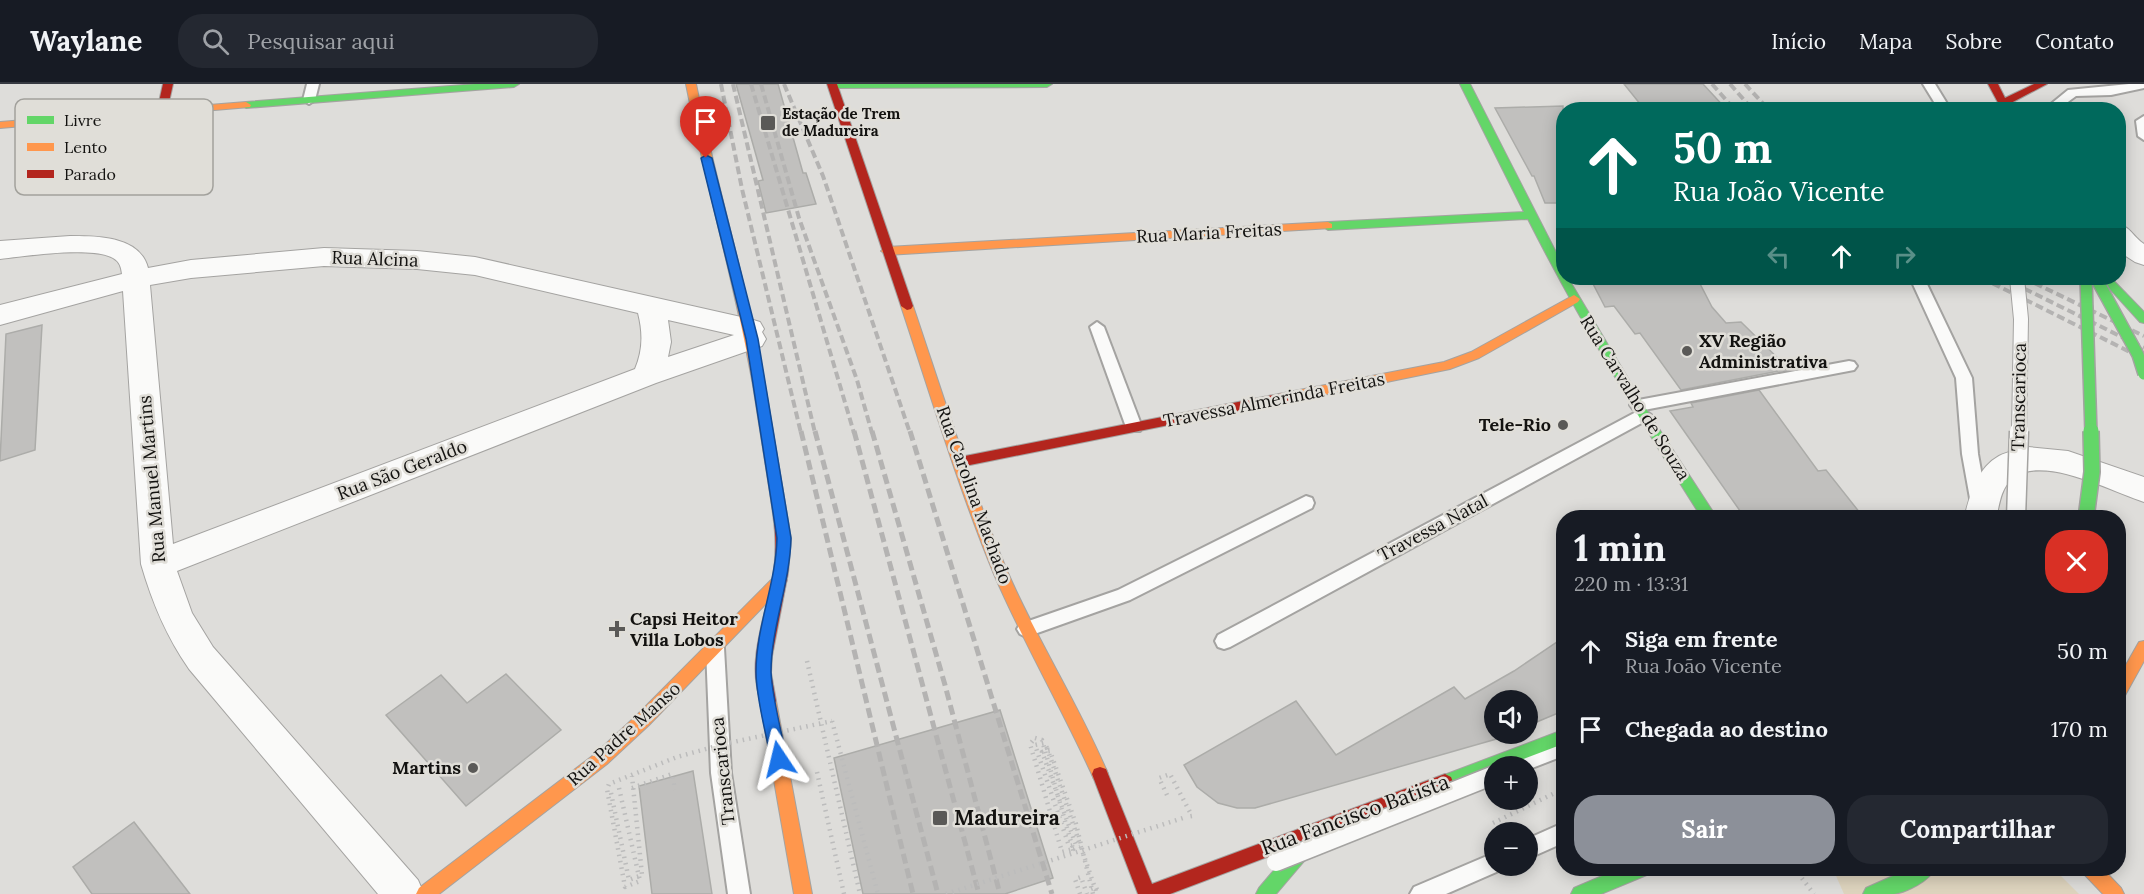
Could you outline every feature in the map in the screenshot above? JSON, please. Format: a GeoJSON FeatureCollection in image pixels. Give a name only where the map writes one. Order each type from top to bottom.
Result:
{"type":"FeatureCollection","features":[{"type":"Feature","properties":{"kind":"main road"},"geometry":{"type":"LineString","coordinates":[[165,99],[168,84]]}},
{"type":"Feature","properties":{"kind":"main road"},"geometry":{"type":"LineString","coordinates":[[213,107],[514,84]]}},
{"type":"Feature","properties":{"kind":"main road"},"geometry":{"type":"LineString","coordinates":[[691,84],[699,129],[751,334],[784,538],[780,580],[767,637],[764,674],[803,894]]}},
{"type":"Feature","properties":{"kind":"main road"},"geometry":{"type":"LineString","coordinates":[[832,84],[1047,84]]}},
{"type":"Feature","properties":{"kind":"main road","name":"Rua Carolina Machado"},"geometry":{"type":"LineString","coordinates":[[832,84],[960,462],[1001,573],[1026,629],[1085,736],[1147,894]]}},
{"type":"Feature","properties":{"kind":"main road","name":"Rua Carvalho de Souza"},"geometry":{"type":"LineString","coordinates":[[1465,84],[1556,263]]}},
{"type":"Feature","properties":{"kind":"main road"},"geometry":{"type":"LineString","coordinates":[[1993,84],[2004,102]]}},
{"type":"Feature","properties":{"kind":"main road"},"geometry":{"type":"LineString","coordinates":[[2013,102],[2042,84]]}},
{"type":"Feature","properties":{"kind":"main road"},"geometry":{"type":"LineString","coordinates":[[0,125],[15,124]]}},
{"type":"Feature","properties":{"kind":"main road","name":"Rua Maria Freitas"},"geometry":{"type":"LineString","coordinates":[[887,250],[1532,215]]}},
{"type":"Feature","properties":{"kind":"main road","name":"Rua Carvalho de Souza"},"geometry":{"type":"LineString","coordinates":[[1567,285],[1641,410],[1705,510]]}},
{"type":"Feature","properties":{"kind":"main road"},"geometry":{"type":"LineString","coordinates":[[2086,285],[2092,472],[2087,510]]}},
{"type":"Feature","properties":{"kind":"main road"},"geometry":{"type":"LineString","coordinates":[[2100,285],[2138,355],[2144,374]]}},
{"type":"Feature","properties":{"kind":"main road"},"geometry":{"type":"LineString","coordinates":[[2112,285],[2144,319]]}},
{"type":"Feature","properties":{"kind":"main road","name":"Travessa Almerinda Freitas"},"geometry":{"type":"LineString","coordinates":[[960,462],[1446,366],[1475,356],[1574,299]]}},
{"type":"Feature","properties":{"kind":"main road","name":"Rua Padre Manso"},"geometry":{"type":"LineString","coordinates":[[425,894],[601,759],[715,648],[780,580]]}},
{"type":"Feature","properties":{"kind":"main road"},"geometry":{"type":"LineString","coordinates":[[2126,680],[2144,647]]}},
{"type":"Feature","properties":{"kind":"main road","name":"Rua Fancisco Batista"},"geometry":{"type":"LineString","coordinates":[[1147,894],[1556,740]]}},
{"type":"Feature","properties":{"kind":"main road"},"geometry":{"type":"LineString","coordinates":[[1265,894],[1320,830]]}},
{"type":"Feature","properties":{"kind":"main road"},"geometry":{"type":"LineString","coordinates":[[1580,894],[1624,876]]}},
{"type":"Feature","properties":{"kind":"main road"},"geometry":{"type":"LineString","coordinates":[[1872,894],[1914,876]]}},
{"type":"Feature","properties":{"kind":"main road"},"geometry":{"type":"LineString","coordinates":[[2098,876],[2115,894]]}},
{"type":"Feature","properties":{"kind":"street"},"geometry":{"type":"LineString","coordinates":[[2126,243],[2144,256]]}},
{"type":"Feature","properties":{"kind":"street","name":"Rua Manuel Martins"},"geometry":{"type":"LineString","coordinates":[[0,250],[83,245],[110,246],[120,250],[132,260],[136,279],[158,564],[168,604],[184,635],[201,658],[404,894]]}},
{"type":"Feature","properties":{"kind":"street","name":"Rua Alcina"},"geometry":{"type":"LineString","coordinates":[[0,315],[136,279],[191,269],[324,257],[417,260],[475,266],[651,307],[751,334]]}},
{"type":"Feature","properties":{"kind":"street"},"geometry":{"type":"LineString","coordinates":[[646,376],[655,359],[658,344],[651,307]]}},
{"type":"Feature","properties":{"kind":"street","name":"Rua São Geraldo"},"geometry":{"type":"LineString","coordinates":[[158,564],[751,334]]}},
{"type":"Feature","properties":{"kind":"street"},"geometry":{"type":"LineString","coordinates":[[1982,510],[1997,474],[2007,466],[2041,458],[2063,462],[2144,490]]}},
{"type":"Feature","properties":{"kind":"lane"},"geometry":{"type":"LineString","coordinates":[[309,100],[313,84]]}},
{"type":"Feature","properties":{"kind":"lane"},"geometry":{"type":"LineString","coordinates":[[1929,84],[1940,102]]}},
{"type":"Feature","properties":{"kind":"lane"},"geometry":{"type":"LineString","coordinates":[[2056,102],[2064,92],[2091,87],[2110,91],[2144,84]]}},
{"type":"Feature","properties":{"kind":"lane"},"geometry":{"type":"LineString","coordinates":[[2144,120],[2142,121],[2144,136]]}},
{"type":"Feature","properties":{"kind":"lane"},"geometry":{"type":"LineString","coordinates":[[1920,285],[1964,378],[1970,454],[1979,510]]}},
{"type":"Feature","properties":{"kind":"lane","name":"Transcarioca"},"geometry":{"type":"LineString","coordinates":[[2017,510],[2021,319],[2018,285]]}},
{"type":"Feature","properties":{"kind":"lane"},"geometry":{"type":"LineString","coordinates":[[1097,327],[1134,427]]}},
{"type":"Feature","properties":{"kind":"lane","name":"Travessa Natal"},"geometry":{"type":"LineString","coordinates":[[1224,641],[1641,410],[1849,366]]}},
{"type":"Feature","properties":{"kind":"lane"},"geometry":{"type":"LineString","coordinates":[[1026,629],[1124,595],[1306,503]]}},
{"type":"Feature","properties":{"kind":"lane","name":"Transcarioca"},"geometry":{"type":"LineString","coordinates":[[715,648],[721,773],[739,894]]}},
{"type":"Feature","properties":{"kind":"lane"},"geometry":{"type":"LineString","coordinates":[[1538,757],[1556,750]]}},
{"type":"Feature","properties":{"kind":"lane"},"geometry":{"type":"LineString","coordinates":[[1201,894],[1484,779]]}},
{"type":"Feature","properties":{"kind":"lane"},"geometry":{"type":"LineString","coordinates":[[1538,844],[1556,836]]}},
{"type":"Feature","properties":{"kind":"lane"},"geometry":{"type":"LineString","coordinates":[[1421,894],[1484,867]]}},
{"type":"Feature","properties":{"kind":"path"},"geometry":{"type":"LineString","coordinates":[[807,661],[860,894]]}},
{"type":"Feature","properties":{"kind":"path"},"geometry":{"type":"LineString","coordinates":[[675,790],[672,774],[632,788],[642,875],[629,880],[611,791],[619,788],[640,881],[625,887],[606,789],[609,784],[696,752],[832,721],[878,894]]}},
{"type":"Feature","properties":{"kind":"path"},"geometry":{"type":"LineString","coordinates":[[1074,854],[1071,843],[1068,833],[1056,790],[1044,746],[1042,740],[1032,739],[1030,744],[1062,852],[1071,850],[1080,847]]}},
{"type":"Feature","properties":{"kind":"path"},"geometry":{"type":"LineString","coordinates":[[1093,893],[1076,824],[1050,751],[1042,752],[1076,844],[1069,846],[1035,745],[1044,743],[1047,748],[1080,847],[1093,893]]}},
{"type":"Feature","properties":{"kind":"path"},"geometry":{"type":"LineString","coordinates":[[815,763],[844,894]]}},
{"type":"Feature","properties":{"kind":"path"},"geometry":{"type":"LineString","coordinates":[[946,894],[1192,816],[1170,774],[1159,777],[1167,795]]}},
{"type":"Feature","properties":{"kind":"path"},"geometry":{"type":"LineString","coordinates":[[1495,822],[1556,792]]}},
{"type":"Feature","properties":{"kind":"path"},"geometry":{"type":"LineString","coordinates":[[1800,876],[1814,894]]}},
{"type":"Feature","properties":{"kind":"path"},"geometry":{"type":"LineString","coordinates":[[1080,894],[1075,879],[1081,877],[1093,893]]}},
{"type":"Feature","properties":{"kind":"shaded area"},"geometry":{"type":"Polygon","coordinates":[[[1836,876],[2061,876],[2079,894],[1844,894],[1836,876]]]}},
{"type":"Feature","properties":{"kind":"building","name":"Estação de Trem de Madureira"},"geometry":{"type":"Polygon","coordinates":[[[736,84],[778,84],[803,173],[806,173],[816,204],[766,213],[758,181],[763,180],[736,84]]]}},
{"type":"Feature","properties":{"kind":"building"},"geometry":{"type":"Polygon","coordinates":[[[1624,84],[1703,84],[1720,102],[1639,102],[1624,84]]]}},
{"type":"Feature","properties":{"kind":"building"},"geometry":{"type":"Polygon","coordinates":[[[1556,106],[1556,203],[1545,203],[1534,176],[1495,108],[1556,106]]]}},
{"type":"Feature","properties":{"kind":"building"},"geometry":{"type":"Polygon","coordinates":[[[1594,285],[1701,285],[1712,307],[1726,323],[1741,322],[1789,369],[1681,390],[1640,333],[1635,334],[1614,306],[1605,307],[1594,285]]]}},
{"type":"Feature","properties":{"kind":"building"},"geometry":{"type":"Polygon","coordinates":[[[42,325],[35,450],[0,461],[6,334],[42,325]]]}},
{"type":"Feature","properties":{"kind":"building"},"geometry":{"type":"Polygon","coordinates":[[[1759,390],[1818,471],[1826,470],[1858,510],[1739,510],[1670,411],[1693,407],[1691,403],[1759,390]]]}},
{"type":"Feature","properties":{"kind":"building"},"geometry":{"type":"Polygon","coordinates":[[[1556,643],[1556,714],[1538,721],[1538,690],[1484,690],[1484,743],[1255,808],[1237,808],[1218,803],[1197,787],[1184,765],[1296,701],[1336,755],[1454,687],[1465,699],[1514,671],[1556,643]]]}},
{"type":"Feature","properties":{"kind":"building","name":"Martins"},"geometry":{"type":"Polygon","coordinates":[[[506,674],[561,730],[466,806],[386,715],[441,675],[467,703],[506,674]]]}},
{"type":"Feature","properties":{"kind":"building","name":"Madureira"},"geometry":{"type":"Polygon","coordinates":[[[1000,710],[1053,878],[1005,894],[863,894],[834,758],[1000,710]]]}},
{"type":"Feature","properties":{"kind":"building"},"geometry":{"type":"Polygon","coordinates":[[[693,771],[712,894],[652,894],[639,786],[693,771]]]}},
{"type":"Feature","properties":{"kind":"building"},"geometry":{"type":"Polygon","coordinates":[[[134,822],[190,894],[92,894],[73,867],[134,822]]]}},
{"type":"Feature","properties":{"kind":"railway"},"geometry":{"type":"LineString","coordinates":[[721,84],[742,189],[801,433]]}},
{"type":"Feature","properties":{"kind":"railway"},"geometry":{"type":"LineString","coordinates":[[733,84],[815,433]]}},
{"type":"Feature","properties":{"kind":"railway"},"geometry":{"type":"LineString","coordinates":[[751,84],[854,433]]}},
{"type":"Feature","properties":{"kind":"railway"},"geometry":{"type":"LineString","coordinates":[[761,84],[799,218],[857,380],[872,433]]}},
{"type":"Feature","properties":{"kind":"railway"},"geometry":{"type":"LineString","coordinates":[[784,84],[823,176],[910,433]]}},
{"type":"Feature","properties":{"kind":"railway"},"geometry":{"type":"LineString","coordinates":[[1712,84],[1728,102]]}},
{"type":"Feature","properties":{"kind":"railway"},"geometry":{"type":"LineString","coordinates":[[1730,84],[1746,102]]}},
{"type":"Feature","properties":{"kind":"railway"},"geometry":{"type":"LineString","coordinates":[[1745,84],[1762,102]]}},
{"type":"Feature","properties":{"kind":"railway"},"geometry":{"type":"LineString","coordinates":[[1996,285],[2144,359]]}},
{"type":"Feature","properties":{"kind":"railway"},"geometry":{"type":"LineString","coordinates":[[2017,285],[2144,348]]}},
{"type":"Feature","properties":{"kind":"railway"},"geometry":{"type":"LineString","coordinates":[[2038,285],[2144,336]]}},
{"type":"Feature","properties":{"kind":"railway"},"geometry":{"type":"LineString","coordinates":[[801,431],[913,894]]}},
{"type":"Feature","properties":{"kind":"railway"},"geometry":{"type":"LineString","coordinates":[[815,431],[938,894]]}},
{"type":"Feature","properties":{"kind":"railway"},"geometry":{"type":"LineString","coordinates":[[854,431],[979,894]]}},
{"type":"Feature","properties":{"kind":"railway"},"geometry":{"type":"LineString","coordinates":[[872,431],[945,685],[1000,894]]}},
{"type":"Feature","properties":{"kind":"railway"},"geometry":{"type":"LineString","coordinates":[[910,431],[1052,894]]}},
{"type":"Feature","properties":{"kind":"traffic: fast"},"geometry":{"type":"LineString","coordinates":[[246,105],[514,84]]}},
{"type":"Feature","properties":{"kind":"traffic: fast"},"geometry":{"type":"LineString","coordinates":[[832,85],[1047,84]]}},
{"type":"Feature","properties":{"kind":"traffic: fast"},"geometry":{"type":"LineString","coordinates":[[1465,84],[1556,263]]}},
{"type":"Feature","properties":{"kind":"traffic: fast"},"geometry":{"type":"LineString","coordinates":[[1328,226],[1532,215]]}},
{"type":"Feature","properties":{"kind":"traffic: fast"},"geometry":{"type":"LineString","coordinates":[[1567,285],[1643,415],[1705,510]]}},
{"type":"Feature","properties":{"kind":"traffic: fast"},"geometry":{"type":"LineString","coordinates":[[2086,285],[2092,472],[2087,510]]}},
{"type":"Feature","properties":{"kind":"traffic: fast"},"geometry":{"type":"LineString","coordinates":[[2100,285],[2138,355],[2144,374]]}},
{"type":"Feature","properties":{"kind":"traffic: fast"},"geometry":{"type":"LineString","coordinates":[[2112,285],[2144,319]]}},
{"type":"Feature","properties":{"kind":"traffic: fast"},"geometry":{"type":"LineString","coordinates":[[1445,782],[1556,740]]}},
{"type":"Feature","properties":{"kind":"traffic: fast"},"geometry":{"type":"LineString","coordinates":[[1265,894],[1315,835]]}},
{"type":"Feature","properties":{"kind":"traffic: fast"},"geometry":{"type":"LineString","coordinates":[[1580,894],[1624,876]]}},
{"type":"Feature","properties":{"kind":"traffic: fast"},"geometry":{"type":"LineString","coordinates":[[1872,894],[1914,876]]}},
{"type":"Feature","properties":{"kind":"traffic: slow"},"geometry":{"type":"LineString","coordinates":[[691,84],[698,122],[744,309],[759,385]]}},
{"type":"Feature","properties":{"kind":"traffic: slow"},"geometry":{"type":"LineString","coordinates":[[213,108],[246,105]]}},
{"type":"Feature","properties":{"kind":"traffic: slow"},"geometry":{"type":"LineString","coordinates":[[0,125],[15,124]]}},
{"type":"Feature","properties":{"kind":"traffic: slow"},"geometry":{"type":"LineString","coordinates":[[887,251],[1328,226]]}},
{"type":"Feature","properties":{"kind":"traffic: slow"},"geometry":{"type":"LineString","coordinates":[[1289,397],[1446,366],[1475,355],[1574,299]]}},
{"type":"Feature","properties":{"kind":"traffic: slow"},"geometry":{"type":"LineString","coordinates":[[907,306],[963,474],[1001,573],[1012,599],[1077,723],[1100,774]]}},
{"type":"Feature","properties":{"kind":"traffic: slow"},"geometry":{"type":"LineString","coordinates":[[425,894],[601,759],[643,720],[780,580]]}},
{"type":"Feature","properties":{"kind":"traffic: slow"},"geometry":{"type":"LineString","coordinates":[[2126,680],[2144,647]]}},
{"type":"Feature","properties":{"kind":"traffic: slow"},"geometry":{"type":"LineString","coordinates":[[768,701],[803,894]]}},
{"type":"Feature","properties":{"kind":"traffic: slow"},"geometry":{"type":"LineString","coordinates":[[2098,876],[2115,894]]}},
{"type":"Feature","properties":{"kind":"traffic: jam"},"geometry":{"type":"LineString","coordinates":[[165,99],[168,84]]}},
{"type":"Feature","properties":{"kind":"traffic: jam"},"geometry":{"type":"LineString","coordinates":[[832,84],[907,306]]}},
{"type":"Feature","properties":{"kind":"traffic: jam"},"geometry":{"type":"LineString","coordinates":[[1993,84],[2003,102]]}},
{"type":"Feature","properties":{"kind":"traffic: jam"},"geometry":{"type":"LineString","coordinates":[[2004,102],[2042,84]]}},
{"type":"Feature","properties":{"kind":"traffic: jam"},"geometry":{"type":"LineString","coordinates":[[759,385],[784,539],[781,573],[764,656],[763,673],[768,701]]}},
{"type":"Feature","properties":{"kind":"traffic: jam"},"geometry":{"type":"LineString","coordinates":[[960,462],[1289,397]]}},
{"type":"Feature","properties":{"kind":"traffic: jam"},"geometry":{"type":"LineString","coordinates":[[1100,774],[1147,894]]}},
{"type":"Feature","properties":{"kind":"traffic: jam"},"geometry":{"type":"LineString","coordinates":[[1148,894],[1445,782]]}},
{"type":"Feature","properties":{"kind":"place","name":"Estação de Trem de Madureira"},"geometry":{"type":"Point","coordinates":[768,123]}},
{"type":"Feature","properties":{"kind":"place","name":"XV Região Administrativa"},"geometry":{"type":"Point","coordinates":[1687,351]}},
{"type":"Feature","properties":{"kind":"place","name":"Tele-Rio"},"geometry":{"type":"Point","coordinates":[1563,425]}},
{"type":"Feature","properties":{"kind":"place","name":"Capsi Heitor Villa Lobos"},"geometry":{"type":"Point","coordinates":[617,629]}},
{"type":"Feature","properties":{"kind":"place","name":"Martins"},"geometry":{"type":"Point","coordinates":[473,768]}},
{"type":"Feature","properties":{"kind":"place","name":"Madureira"},"geometry":{"type":"Point","coordinates":[940,818]}},
{"type":"Feature","properties":{"kind":"route"},"geometry":{"type":"LineString","coordinates":[[706,158],[752,339],[784,538],[783,565],[764,658],[764,674],[779,759]]}}]}
